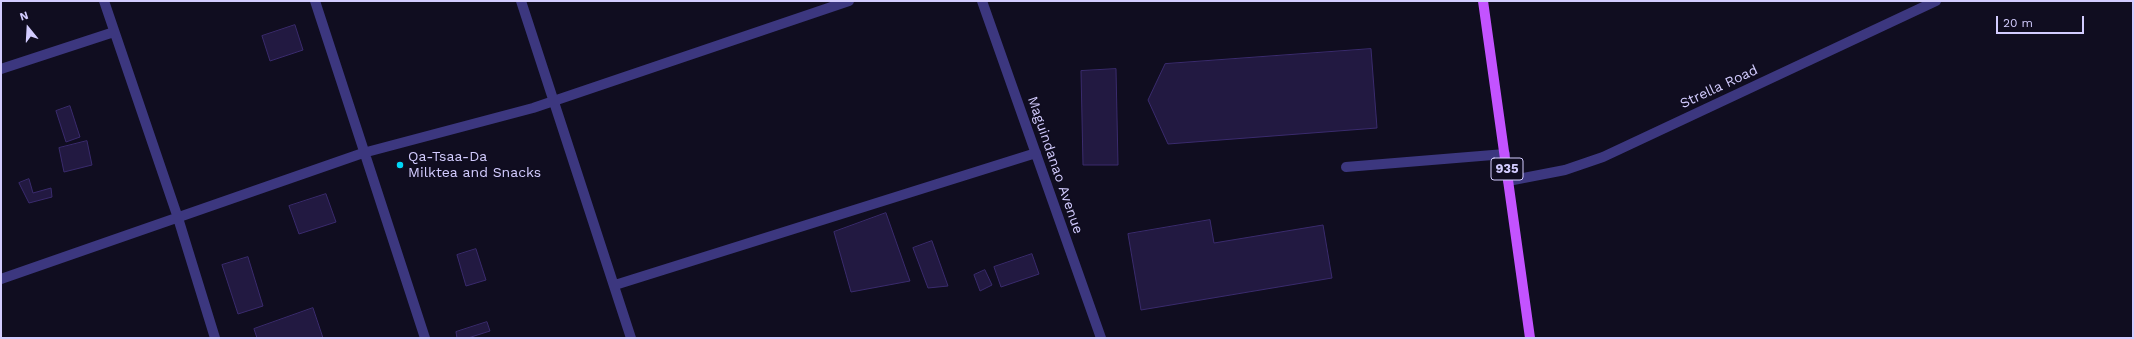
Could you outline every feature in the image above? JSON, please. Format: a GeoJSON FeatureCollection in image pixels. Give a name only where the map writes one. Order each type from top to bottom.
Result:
{"type":"FeatureCollection","features":[{"type":"Feature","properties":{"kind":"main road","name":"935"},"geometry":{"type":"LineString","coordinates":[[1483,1],[1530,338]]}},
{"type":"Feature","properties":{"kind":"street"},"geometry":{"type":"LineString","coordinates":[[104,1],[178,218],[214,338]]}},
{"type":"Feature","properties":{"kind":"street"},"geometry":{"type":"LineString","coordinates":[[315,1],[363,154],[425,338]]}},
{"type":"Feature","properties":{"kind":"street"},"geometry":{"type":"LineString","coordinates":[[521,1],[555,101],[631,338]]}},
{"type":"Feature","properties":{"kind":"street"},"geometry":{"type":"LineString","coordinates":[[1,279],[363,154],[555,101],[849,1]]}},
{"type":"Feature","properties":{"kind":"street","name":"Maguindanao Avenue"},"geometry":{"type":"LineString","coordinates":[[982,1],[1101,338]]}},
{"type":"Feature","properties":{"kind":"street","name":"Strella Road"},"geometry":{"type":"LineString","coordinates":[[1508,181],[1565,170],[1603,157],[1936,1]]}},
{"type":"Feature","properties":{"kind":"street"},"geometry":{"type":"LineString","coordinates":[[1,69],[114,32]]}},
{"type":"Feature","properties":{"kind":"street"},"geometry":{"type":"LineString","coordinates":[[615,286],[1036,153]]}},
{"type":"Feature","properties":{"kind":"street"},"geometry":{"type":"LineString","coordinates":[[1346,167],[1504,154]]}},
{"type":"Feature","properties":{"kind":"building"},"geometry":{"type":"Polygon","coordinates":[[[295,25],[303,50],[270,61],[262,36],[295,25]]]}},
{"type":"Feature","properties":{"kind":"building"},"geometry":{"type":"Polygon","coordinates":[[[1371,49],[1377,128],[1168,144],[1148,100],[1165,64],[1371,49]]]}},
{"type":"Feature","properties":{"kind":"building"},"geometry":{"type":"Polygon","coordinates":[[[1116,69],[1118,165],[1083,165],[1081,71],[1116,69]]]}},
{"type":"Feature","properties":{"kind":"building"},"geometry":{"type":"Polygon","coordinates":[[[70,106],[80,137],[66,142],[56,111],[70,106]]]}},
{"type":"Feature","properties":{"kind":"building"},"geometry":{"type":"Polygon","coordinates":[[[87,141],[92,165],[64,172],[59,148],[87,141]]]}},
{"type":"Feature","properties":{"kind":"building"},"geometry":{"type":"Polygon","coordinates":[[[29,179],[33,193],[51,188],[52,197],[29,203],[19,183],[29,179]]]}},
{"type":"Feature","properties":{"kind":"building"},"geometry":{"type":"Polygon","coordinates":[[[326,194],[336,222],[299,234],[289,206],[326,194]]]}},
{"type":"Feature","properties":{"kind":"building"},"geometry":{"type":"Polygon","coordinates":[[[886,213],[910,281],[851,292],[834,232],[886,213]]]}},
{"type":"Feature","properties":{"kind":"building"},"geometry":{"type":"Polygon","coordinates":[[[1210,220],[1214,243],[1323,225],[1332,278],[1141,310],[1128,234],[1210,220]]]}},
{"type":"Feature","properties":{"kind":"building"},"geometry":{"type":"Polygon","coordinates":[[[932,241],[948,286],[928,288],[913,248],[932,241]]]}},
{"type":"Feature","properties":{"kind":"building"},"geometry":{"type":"Polygon","coordinates":[[[476,249],[486,280],[466,286],[457,255],[476,249]]]}},
{"type":"Feature","properties":{"kind":"building"},"geometry":{"type":"Polygon","coordinates":[[[1032,254],[1039,274],[1001,287],[994,267],[1032,254]]]}},
{"type":"Feature","properties":{"kind":"building"},"geometry":{"type":"Polygon","coordinates":[[[248,257],[263,306],[238,314],[222,265],[248,257]]]}},
{"type":"Feature","properties":{"kind":"building"},"geometry":{"type":"Polygon","coordinates":[[[985,270],[992,285],[980,291],[974,275],[985,270]]]}},
{"type":"Feature","properties":{"kind":"building"},"geometry":{"type":"Polygon","coordinates":[[[313,308],[323,338],[257,338],[254,329],[313,308]]]}},
{"type":"Feature","properties":{"kind":"building"},"geometry":{"type":"Polygon","coordinates":[[[487,322],[490,331],[468,338],[457,338],[456,332],[487,322]]]}},
{"type":"Feature","properties":{"kind":"place","name":"Qa-Tsaa-Da Milktea and Snacks"},"geometry":{"type":"Point","coordinates":[400,165]}}]}
